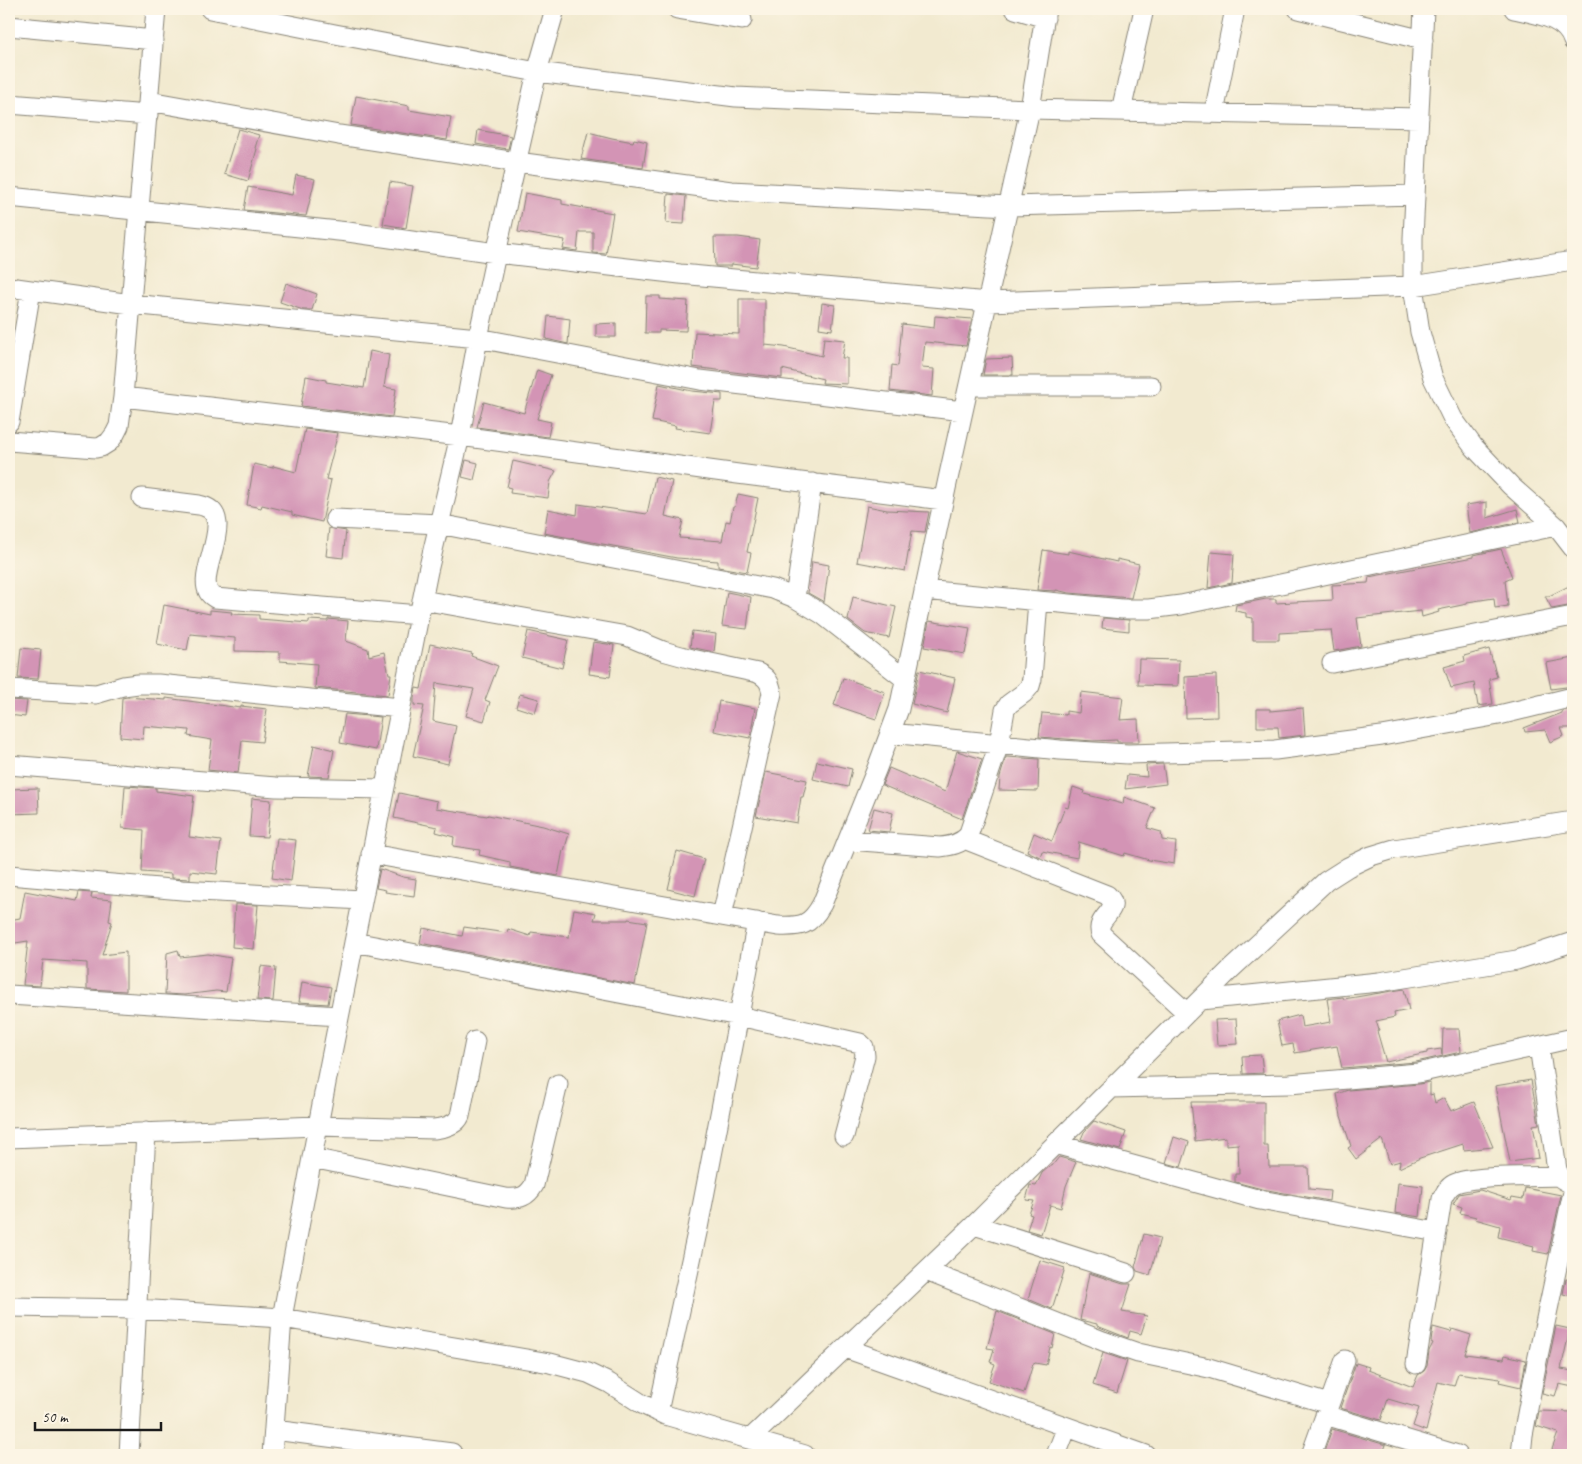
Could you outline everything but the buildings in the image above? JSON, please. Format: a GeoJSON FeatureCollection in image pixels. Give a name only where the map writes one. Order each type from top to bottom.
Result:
{"type":"FeatureCollection","features":[{"type":"Feature","properties":{"kind":"street"},"geometry":{"type":"LineString","coordinates":[[9,441],[101,447],[109,442],[119,426],[140,210],[156,9]]}},
{"type":"Feature","properties":{"kind":"street"},"geometry":{"type":"LineString","coordinates":[[210,9],[537,72],[736,97],[1030,109],[1419,118]]}},
{"type":"Feature","properties":{"kind":"street"},"geometry":{"type":"LineString","coordinates":[[272,1455],[282,1318],[339,1016],[421,607],[460,436],[496,253],[537,72],[555,9]]}},
{"type":"Feature","properties":{"kind":"street"},"geometry":{"type":"LineString","coordinates":[[678,9],[742,20]]}},
{"type":"Feature","properties":{"kind":"street"},"geometry":{"type":"LineString","coordinates":[[371,854],[778,926],[797,926],[815,917],[848,840],[899,709],[943,500],[1030,109],[1046,13],[1015,9]]}},
{"type":"Feature","properties":{"kind":"street"},"geometry":{"type":"LineString","coordinates":[[1121,111],[1144,9]]}},
{"type":"Feature","properties":{"kind":"street"},"geometry":{"type":"LineString","coordinates":[[1214,114],[1235,9]]}},
{"type":"Feature","properties":{"kind":"street"},"geometry":{"type":"LineString","coordinates":[[1298,9],[1423,40]]}},
{"type":"Feature","properties":{"kind":"street"},"geometry":{"type":"LineString","coordinates":[[1424,9],[1415,195],[1413,286],[1420,332],[1434,378],[1452,419],[1473,446],[1511,486],[1556,526],[1573,548]]}},
{"type":"Feature","properties":{"kind":"street"},"geometry":{"type":"LineString","coordinates":[[1514,9],[1552,19],[1563,25],[1571,34],[1573,41]]}},
{"type":"Feature","properties":{"kind":"street"},"geometry":{"type":"LineString","coordinates":[[9,26],[154,40]]}},
{"type":"Feature","properties":{"kind":"street"},"geometry":{"type":"LineString","coordinates":[[9,104],[148,108],[731,191],[1008,206],[1415,195]]}},
{"type":"Feature","properties":{"kind":"street"},"geometry":{"type":"LineString","coordinates":[[9,197],[348,232],[496,253],[680,274],[988,302],[1413,286],[1573,261]]}},
{"type":"Feature","properties":{"kind":"street"},"geometry":{"type":"LineString","coordinates":[[9,288],[131,304],[478,338],[700,380],[963,411]]}},
{"type":"Feature","properties":{"kind":"street"},"geometry":{"type":"LineString","coordinates":[[9,422],[13,375],[31,290]]}},
{"type":"Feature","properties":{"kind":"street"},"geometry":{"type":"LineString","coordinates":[[969,386],[1151,386]]}},
{"type":"Feature","properties":{"kind":"street"},"geometry":{"type":"LineString","coordinates":[[123,397],[460,436],[943,500]]}},
{"type":"Feature","properties":{"kind":"street"},"geometry":{"type":"LineString","coordinates":[[795,598],[812,483]]}},
{"type":"Feature","properties":{"kind":"street"},"geometry":{"type":"LineString","coordinates":[[142,498],[199,504],[212,510],[218,524],[206,583],[209,593],[215,598],[421,607],[627,636],[663,651],[758,673],[766,677],[771,685],[772,694],[722,916]]}},
{"type":"Feature","properties":{"kind":"street"},"geometry":{"type":"LineString","coordinates":[[335,519],[439,524],[773,590],[795,598],[822,614],[905,679]]}},
{"type":"Feature","properties":{"kind":"street"},"geometry":{"type":"LineString","coordinates":[[924,590],[1122,609],[1181,605],[1556,526]]}},
{"type":"Feature","properties":{"kind":"street"},"geometry":{"type":"LineString","coordinates":[[848,840],[940,847],[951,846],[964,839],[971,830],[999,744],[1005,710],[1009,704],[1030,686],[1038,601]]}},
{"type":"Feature","properties":{"kind":"street"},"geometry":{"type":"LineString","coordinates":[[1332,663],[1573,616]]}},
{"type":"Feature","properties":{"kind":"street"},"geometry":{"type":"LineString","coordinates":[[9,688],[96,694],[123,686],[158,684],[401,708]]}},
{"type":"Feature","properties":{"kind":"street"},"geometry":{"type":"LineString","coordinates":[[890,733],[1060,750],[1128,754],[1276,750],[1382,736],[1499,715],[1573,697]]}},
{"type":"Feature","properties":{"kind":"street"},"geometry":{"type":"LineString","coordinates":[[9,765],[276,787],[384,789]]}},
{"type":"Feature","properties":{"kind":"street"},"geometry":{"type":"LineString","coordinates":[[750,1439],[974,1225],[1231,969],[1326,881],[1348,867],[1371,856],[1394,849],[1573,821]]}},
{"type":"Feature","properties":{"kind":"street"},"geometry":{"type":"LineString","coordinates":[[964,839],[1107,895],[1112,902],[1112,906],[1098,928],[1101,934],[1193,1006],[1379,982],[1517,960],[1573,942]]}},
{"type":"Feature","properties":{"kind":"street"},"geometry":{"type":"LineString","coordinates":[[9,875],[182,890],[362,900]]}},
{"type":"Feature","properties":{"kind":"street"},"geometry":{"type":"LineString","coordinates":[[658,1412],[698,1228],[757,922]]}},
{"type":"Feature","properties":{"kind":"street"},"geometry":{"type":"LineString","coordinates":[[354,942],[739,1016],[862,1044],[865,1056],[844,1136]]}},
{"type":"Feature","properties":{"kind":"street"},"geometry":{"type":"LineString","coordinates":[[9,995],[339,1016]]}},
{"type":"Feature","properties":{"kind":"street"},"geometry":{"type":"LineString","coordinates":[[1111,1088],[1289,1084],[1418,1073],[1573,1038]]}},
{"type":"Feature","properties":{"kind":"street"},"geometry":{"type":"LineString","coordinates":[[9,1138],[318,1126],[442,1128],[453,1124],[460,1116],[475,1041]]}},
{"type":"Feature","properties":{"kind":"street"},"geometry":{"type":"LineString","coordinates":[[1539,1046],[1557,1170],[1567,1180]]}},
{"type":"Feature","properties":{"kind":"street"},"geometry":{"type":"LineString","coordinates":[[312,1158],[518,1199],[530,1192],[534,1185],[558,1084]]}},
{"type":"Feature","properties":{"kind":"street"},"geometry":{"type":"LineString","coordinates":[[129,1455],[146,1132]]}},
{"type":"Feature","properties":{"kind":"street"},"geometry":{"type":"LineString","coordinates":[[1055,1144],[1260,1200],[1436,1232]]}},
{"type":"Feature","properties":{"kind":"street"},"geometry":{"type":"LineString","coordinates":[[1416,1364],[1436,1232],[1442,1199],[1446,1191],[1452,1185],[1469,1180],[1567,1180]]}},
{"type":"Feature","properties":{"kind":"street"},"geometry":{"type":"LineString","coordinates":[[1521,1455],[1537,1361],[1573,1192]]}},
{"type":"Feature","properties":{"kind":"street"},"geometry":{"type":"LineString","coordinates":[[974,1225],[1126,1273]]}},
{"type":"Feature","properties":{"kind":"street"},"geometry":{"type":"LineString","coordinates":[[926,1271],[1103,1341],[1130,1350],[1209,1368],[1458,1455]]}},
{"type":"Feature","properties":{"kind":"street"},"geometry":{"type":"LineString","coordinates":[[9,1307],[137,1309],[282,1318],[550,1364],[588,1372],[658,1412],[805,1455]]}},
{"type":"Feature","properties":{"kind":"street"},"geometry":{"type":"LineString","coordinates":[[845,1348],[1146,1455]]}},
{"type":"Feature","properties":{"kind":"street"},"geometry":{"type":"LineString","coordinates":[[1311,1455],[1345,1360]]}},
{"type":"Feature","properties":{"kind":"street"},"geometry":{"type":"LineString","coordinates":[[1056,1455],[1067,1427]]}},
{"type":"Feature","properties":{"kind":"street"},"geometry":{"type":"LineString","coordinates":[[274,1430],[452,1453]]}}]}
